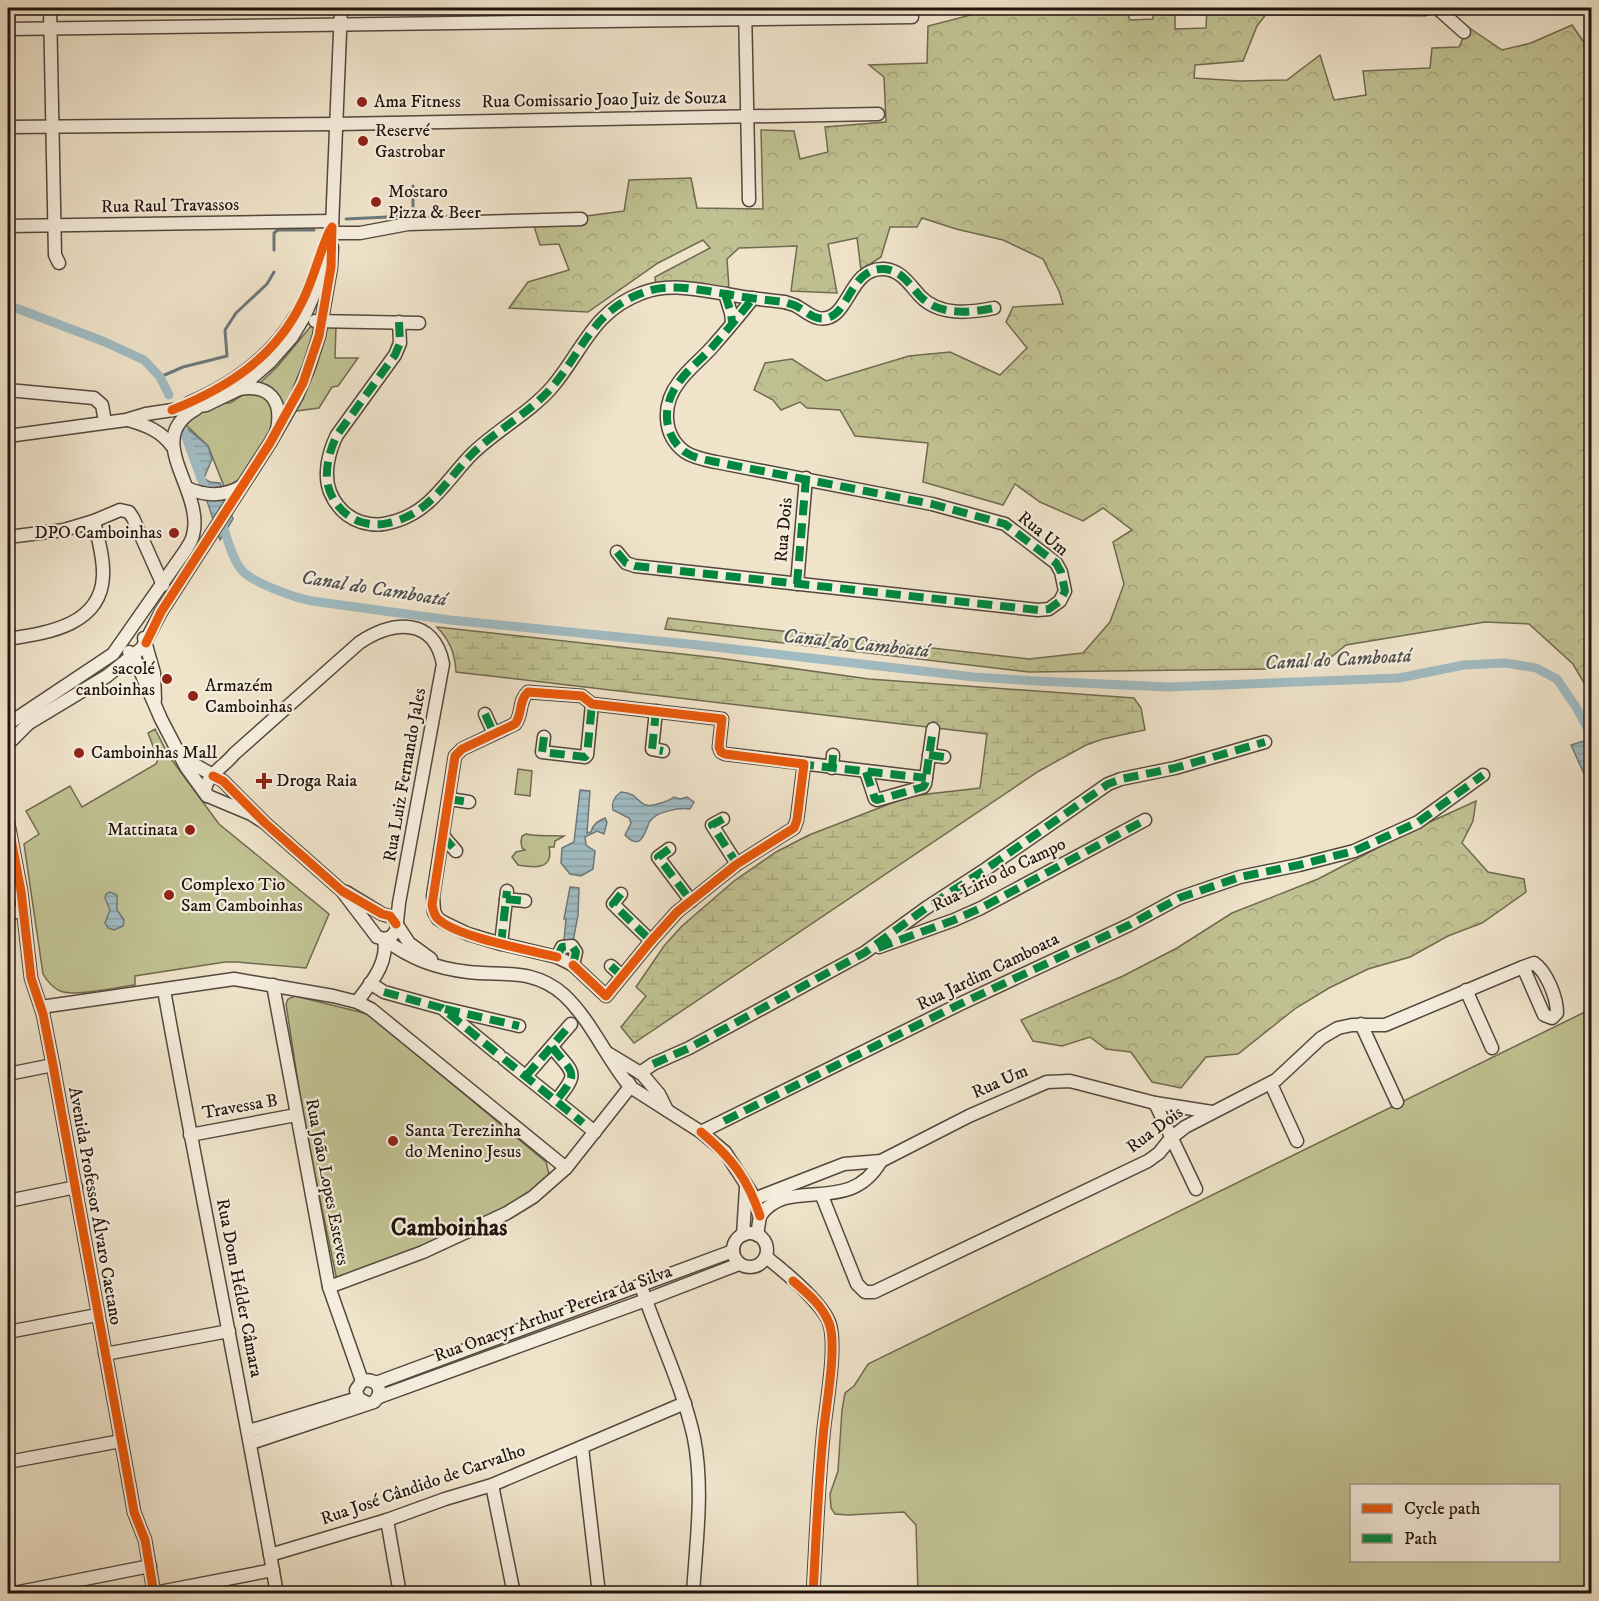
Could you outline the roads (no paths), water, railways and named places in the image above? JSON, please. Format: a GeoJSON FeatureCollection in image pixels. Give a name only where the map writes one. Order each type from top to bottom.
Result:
{"type":"FeatureCollection","features":[{"type":"Feature","properties":{"kind":"street"},"geometry":{"type":"LineString","coordinates":[[50,8],[55,255],[59,263]]}},
{"type":"Feature","properties":{"kind":"street"},"geometry":{"type":"LineString","coordinates":[[9,744],[29,723],[107,676],[146,643],[161,612],[212,533],[229,498],[243,486],[276,433],[303,383],[316,349],[331,267],[341,8]]}},
{"type":"Feature","properties":{"kind":"street"},"geometry":{"type":"LineString","coordinates":[[1157,8],[1429,8]]}},
{"type":"Feature","properties":{"kind":"street"},"geometry":{"type":"LineString","coordinates":[[1437,8],[1464,32]]}},
{"type":"Feature","properties":{"kind":"street"},"geometry":{"type":"LineString","coordinates":[[8,29],[340,24],[745,13],[912,17]]}},
{"type":"Feature","properties":{"kind":"street"},"geometry":{"type":"LineString","coordinates":[[745,13],[749,200]]}},
{"type":"Feature","properties":{"kind":"street","name":"Rua Comissario Joao Juiz de Souza"},"geometry":{"type":"LineString","coordinates":[[8,127],[337,124],[878,114]]}},
{"type":"Feature","properties":{"kind":"street","name":"Rua Raul Travassos"},"geometry":{"type":"LineString","coordinates":[[8,226],[332,227],[360,232],[408,224],[581,219]]}},
{"type":"Feature","properties":{"kind":"street"},"geometry":{"type":"LineString","coordinates":[[298,328],[314,294],[332,227]]}},
{"type":"Feature","properties":{"kind":"street"},"geometry":{"type":"LineString","coordinates":[[172,410],[230,383],[268,353],[283,334],[303,301],[320,252],[332,227]]}},
{"type":"Feature","properties":{"kind":"street"},"geometry":{"type":"LineString","coordinates":[[399,322],[400,343],[395,355],[338,435],[328,459],[329,489],[338,507],[353,519],[374,526],[411,516],[433,500],[474,453],[553,386],[585,339],[613,307],[641,293],[655,289],[692,288],[785,302],[797,306],[809,315],[820,318],[831,317],[840,310],[858,279],[874,270],[885,269],[897,272],[922,298],[937,307],[954,313],[994,308]]}},
{"type":"Feature","properties":{"kind":"street"},"geometry":{"type":"LineString","coordinates":[[725,294],[732,322]]}},
{"type":"Feature","properties":{"kind":"street"},"geometry":{"type":"LineString","coordinates":[[732,322],[753,298]]}},
{"type":"Feature","properties":{"kind":"street"},"geometry":{"type":"LineString","coordinates":[[172,446],[172,436],[179,423],[187,415],[239,389],[270,362],[303,323],[322,321],[420,323]]}},
{"type":"Feature","properties":{"kind":"street","name":"Rua Um"},"geometry":{"type":"LineString","coordinates":[[617,552],[626,563],[634,566],[1038,610],[1049,609],[1060,601],[1065,591],[1061,572],[1056,563],[1005,524],[932,504],[698,458],[686,452],[668,432],[667,407],[671,394],[732,322]]}},
{"type":"Feature","properties":{"kind":"street"},"geometry":{"type":"LineString","coordinates":[[239,389],[254,387],[269,394],[278,410],[276,433]]}},
{"type":"Feature","properties":{"kind":"street"},"geometry":{"type":"LineString","coordinates":[[8,390],[94,398],[102,405],[105,422]]}},
{"type":"Feature","properties":{"kind":"street"},"geometry":{"type":"LineString","coordinates":[[8,436],[126,420],[202,406]]}},
{"type":"Feature","properties":{"kind":"street"},"geometry":{"type":"LineString","coordinates":[[11,722],[106,660],[127,636],[193,536],[194,516],[191,490],[172,446],[163,435],[152,428],[126,420]]}},
{"type":"Feature","properties":{"kind":"street","name":"Rua Dois"},"geometry":{"type":"LineString","coordinates":[[797,584],[806,478]]}},
{"type":"Feature","properties":{"kind":"street"},"geometry":{"type":"LineString","coordinates":[[191,490],[229,498]]}},
{"type":"Feature","properties":{"kind":"street"},"geometry":{"type":"LineString","coordinates":[[8,537],[64,530],[120,510],[129,512],[162,585]]}},
{"type":"Feature","properties":{"kind":"street"},"geometry":{"type":"LineString","coordinates":[[8,639],[57,629],[75,622],[89,610],[98,598],[103,579],[102,560],[94,521]]}},
{"type":"Feature","properties":{"kind":"street","name":"Rua Luiz Fernando Jales"},"geometry":{"type":"LineString","coordinates":[[228,763],[234,754],[359,643],[373,634],[387,628],[399,627],[418,630],[430,636],[436,642],[442,664],[396,924]]}},
{"type":"Feature","properties":{"kind":"street"},"geometry":{"type":"LineString","coordinates":[[127,636],[140,634],[146,643],[154,673],[155,704]]}},
{"type":"Feature","properties":{"kind":"street"},"geometry":{"type":"LineString","coordinates":[[127,636],[125,648],[133,656],[186,767],[210,797],[265,823]]}},
{"type":"Feature","properties":{"kind":"street"},"geometry":{"type":"LineString","coordinates":[[804,764],[794,828],[737,864],[691,901],[651,941],[606,996],[573,965],[576,952],[572,946],[562,947],[557,957],[501,944],[468,934],[438,919],[434,912],[433,896],[455,756],[462,749],[518,722],[522,698],[528,692],[582,696],[592,704],[722,719],[720,752],[725,754],[759,754],[804,764],[833,762],[866,772],[903,770],[926,778]]}},
{"type":"Feature","properties":{"kind":"street"},"geometry":{"type":"LineString","coordinates":[[544,737],[542,752],[585,757],[592,704]]}},
{"type":"Feature","properties":{"kind":"street"},"geometry":{"type":"LineString","coordinates":[[656,711],[652,749],[663,751]]}},
{"type":"Feature","properties":{"kind":"street"},"geometry":{"type":"LineString","coordinates":[[485,714],[494,734]]}},
{"type":"Feature","properties":{"kind":"street"},"geometry":{"type":"LineString","coordinates":[[866,772],[877,800],[923,787],[926,784],[933,729]]}},
{"type":"Feature","properties":{"kind":"street","name":"Rua Lirio do Campo"},"geometry":{"type":"LineString","coordinates":[[641,1075],[653,1064],[689,1048],[864,953],[1108,784],[1121,779],[1175,768],[1265,742]]}},
{"type":"Feature","properties":{"kind":"street"},"geometry":{"type":"LineString","coordinates":[[180,754],[192,765],[226,784],[265,823],[342,891],[382,914],[390,916],[415,949],[448,968]]}},
{"type":"Feature","properties":{"kind":"street"},"geometry":{"type":"LineString","coordinates":[[929,755],[944,757]]}},
{"type":"Feature","properties":{"kind":"street"},"geometry":{"type":"LineString","coordinates":[[228,763],[226,792],[217,799],[210,797],[205,787],[213,776],[228,763]]}},
{"type":"Feature","properties":{"kind":"street","name":"Rua Jardim Camboata"},"geometry":{"type":"LineString","coordinates":[[701,1132],[977,996],[1129,925],[1179,898],[1240,877],[1354,851],[1418,822],[1483,775]]}},
{"type":"Feature","properties":{"kind":"street"},"geometry":{"type":"LineString","coordinates":[[449,799],[469,802]]}},
{"type":"Feature","properties":{"kind":"street"},"geometry":{"type":"LineString","coordinates":[[723,819],[712,825],[737,864]]}},
{"type":"Feature","properties":{"kind":"street","name":"Rua Lirio do Campo"},"geometry":{"type":"LineString","coordinates":[[864,953],[981,908],[1145,819]]}},
{"type":"Feature","properties":{"kind":"street","name":"Avenida Professor Álvaro Caetano"},"geometry":{"type":"LineString","coordinates":[[8,822],[21,891],[31,978],[41,1007],[53,1065],[134,1512],[145,1540],[154,1593]]}},
{"type":"Feature","properties":{"kind":"street"},"geometry":{"type":"LineString","coordinates":[[443,836],[456,851]]}},
{"type":"Feature","properties":{"kind":"street"},"geometry":{"type":"LineString","coordinates":[[669,849],[658,857],[691,901]]}},
{"type":"Feature","properties":{"kind":"street"},"geometry":{"type":"LineString","coordinates":[[342,891],[376,937],[384,939],[402,953],[415,959],[467,972],[513,973],[538,979],[564,995],[631,1087],[701,1132],[725,1152],[745,1180],[754,1199],[760,1216],[757,1235]]}},
{"type":"Feature","properties":{"kind":"street"},"geometry":{"type":"LineString","coordinates":[[372,931],[373,920],[394,904],[401,892]]}},
{"type":"Feature","properties":{"kind":"street"},"geometry":{"type":"LineString","coordinates":[[621,894],[612,903],[651,941]]}},
{"type":"Feature","properties":{"kind":"street"},"geometry":{"type":"LineString","coordinates":[[501,944],[507,895],[525,901]]}},
{"type":"Feature","properties":{"kind":"street"},"geometry":{"type":"LineString","coordinates":[[8,914],[23,910]]}},
{"type":"Feature","properties":{"kind":"street"},"geometry":{"type":"LineString","coordinates":[[384,939],[394,935],[396,924]]}},
{"type":"Feature","properties":{"kind":"street"},"geometry":{"type":"LineString","coordinates":[[357,1002],[380,967],[384,956],[384,939]]}},
{"type":"Feature","properties":{"kind":"street"},"geometry":{"type":"LineString","coordinates":[[610,966],[622,976]]}},
{"type":"Feature","properties":{"kind":"street","name":"Rua Dois"},"geometry":{"type":"LineString","coordinates":[[822,1196],[857,1284],[865,1292],[874,1292],[1148,1161],[1185,1126],[1271,1084],[1322,1038],[1338,1028],[1361,1024],[1385,1025],[1523,967]]}},
{"type":"Feature","properties":{"kind":"street"},"geometry":{"type":"LineString","coordinates":[[41,1007],[234,979],[357,1002],[371,1009],[566,1168]]}},
{"type":"Feature","properties":{"kind":"street"},"geometry":{"type":"LineString","coordinates":[[370,983],[384,992],[519,1026]]}},
{"type":"Feature","properties":{"kind":"street","name":"Rua João Lopes Esteves"},"geometry":{"type":"LineString","coordinates":[[273,985],[329,1287],[362,1381]]}},
{"type":"Feature","properties":{"kind":"street","name":"Rua Dom Hélder Câmara"},"geometry":{"type":"LineString","coordinates":[[164,990],[190,1135],[250,1437],[277,1593]]}},
{"type":"Feature","properties":{"kind":"street"},"geometry":{"type":"LineString","coordinates":[[1466,990],[1492,1048]]}},
{"type":"Feature","properties":{"kind":"street"},"geometry":{"type":"LineString","coordinates":[[442,1008],[595,1132]]}},
{"type":"Feature","properties":{"kind":"street"},"geometry":{"type":"LineString","coordinates":[[526,1076],[571,1024]]}},
{"type":"Feature","properties":{"kind":"street"},"geometry":{"type":"LineString","coordinates":[[1361,1024],[1397,1102]]}},
{"type":"Feature","properties":{"kind":"street"},"geometry":{"type":"LineString","coordinates":[[1369,1041],[1385,1025]]}},
{"type":"Feature","properties":{"kind":"street"},"geometry":{"type":"LineString","coordinates":[[552,1047],[569,1068],[572,1076],[572,1081],[556,1101]]}},
{"type":"Feature","properties":{"kind":"street"},"geometry":{"type":"LineString","coordinates":[[608,1054],[641,1075],[659,1094],[667,1110]]}},
{"type":"Feature","properties":{"kind":"street"},"geometry":{"type":"LineString","coordinates":[[8,1074],[53,1065]]}},
{"type":"Feature","properties":{"kind":"street"},"geometry":{"type":"LineString","coordinates":[[631,1087],[628,1079],[631,1074],[641,1075]]}},
{"type":"Feature","properties":{"kind":"street","name":"Rua Um"},"geometry":{"type":"LineString","coordinates":[[754,1199],[844,1164],[881,1161],[969,1116],[1047,1082],[1070,1081],[1155,1102],[1212,1112]]}},
{"type":"Feature","properties":{"kind":"street"},"geometry":{"type":"LineString","coordinates":[[1271,1084],[1297,1141]]}},
{"type":"Feature","properties":{"kind":"street"},"geometry":{"type":"LineString","coordinates":[[329,1287],[423,1252],[507,1213],[533,1197],[566,1168],[631,1087]]}},
{"type":"Feature","properties":{"kind":"street"},"geometry":{"type":"LineString","coordinates":[[1155,1102],[1196,1190]]}},
{"type":"Feature","properties":{"kind":"street","name":"Travessa B"},"geometry":{"type":"LineString","coordinates":[[190,1135],[296,1115]]}},
{"type":"Feature","properties":{"kind":"street","name":"Rua Um"},"geometry":{"type":"LineString","coordinates":[[760,1216],[767,1207],[797,1195],[822,1196],[842,1192],[862,1183],[875,1171],[881,1161]]}},
{"type":"Feature","properties":{"kind":"street"},"geometry":{"type":"LineString","coordinates":[[743,1235],[745,1180]]}},
{"type":"Feature","properties":{"kind":"street"},"geometry":{"type":"LineString","coordinates":[[8,1201],[76,1187]]}},
{"type":"Feature","properties":{"kind":"street"},"geometry":{"type":"LineString","coordinates":[[750,1233],[757,1235],[765,1242],[767,1252],[763,1260],[748,1267],[739,1264],[733,1251],[735,1241],[750,1233]]}},
{"type":"Feature","properties":{"kind":"street","name":"Rua Onacyr Arthur Pereira da Silva"},"geometry":{"type":"LineString","coordinates":[[376,1383],[733,1251]]}},
{"type":"Feature","properties":{"kind":"street"},"geometry":{"type":"LineString","coordinates":[[763,1260],[773,1271],[793,1281],[823,1310],[830,1323],[832,1334],[813,1593]]}},
{"type":"Feature","properties":{"kind":"street","name":"Rua Onacyr Arthur Pereira da Silva"},"geometry":{"type":"LineString","coordinates":[[379,1397],[739,1264]]}},
{"type":"Feature","properties":{"kind":"street"},"geometry":{"type":"LineString","coordinates":[[641,1285],[685,1403],[694,1440],[698,1491],[693,1593]]}},
{"type":"Feature","properties":{"kind":"street"},"geometry":{"type":"LineString","coordinates":[[8,1332],[97,1316]]}},
{"type":"Feature","properties":{"kind":"street"},"geometry":{"type":"LineString","coordinates":[[105,1354],[229,1331]]}},
{"type":"Feature","properties":{"kind":"street"},"geometry":{"type":"LineString","coordinates":[[250,1437],[362,1400],[374,1402],[379,1397],[380,1389],[376,1383],[369,1380],[362,1381],[357,1387],[362,1400]]}},
{"type":"Feature","properties":{"kind":"street","name":"Rua José Cândido de Carvalho"},"geometry":{"type":"LineString","coordinates":[[270,1555],[387,1520],[492,1485],[685,1403]]}},
{"type":"Feature","properties":{"kind":"street"},"geometry":{"type":"LineString","coordinates":[[8,1462],[121,1441]]}},
{"type":"Feature","properties":{"kind":"street"},"geometry":{"type":"LineString","coordinates":[[582,1447],[599,1593]]}},
{"type":"Feature","properties":{"kind":"street"},"geometry":{"type":"LineString","coordinates":[[492,1485],[514,1593]]}},
{"type":"Feature","properties":{"kind":"street"},"geometry":{"type":"LineString","coordinates":[[387,1520],[400,1593]]}},
{"type":"Feature","properties":{"kind":"street"},"geometry":{"type":"LineString","coordinates":[[9,1593],[150,1566]]}},
{"type":"Feature","properties":{"kind":"street"},"geometry":{"type":"LineString","coordinates":[[154,1593],[273,1570]]}},
{"type":"Feature","properties":{"kind":"water"},"geometry":{"type":"Polygon","coordinates":[[[183,429],[188,429],[208,446],[212,459],[204,478],[210,482],[220,483],[233,519],[220,540],[183,429]]]}},
{"type":"Feature","properties":{"kind":"water"},"geometry":{"type":"Polygon","coordinates":[[[1592,739],[1591,789],[1571,745],[1592,739]]]}},
{"type":"Feature","properties":{"kind":"water"},"geometry":{"type":"Polygon","coordinates":[[[580,790],[590,791],[587,833],[591,832],[600,820],[605,818],[607,822],[604,834],[597,831],[585,837],[586,845],[595,851],[593,869],[581,876],[570,874],[561,863],[562,848],[574,842],[580,790]]]}},
{"type":"Feature","properties":{"kind":"water"},"geometry":{"type":"Polygon","coordinates":[[[621,792],[633,795],[647,805],[661,803],[674,797],[680,799],[687,797],[694,802],[690,809],[668,811],[657,815],[650,821],[642,838],[635,842],[625,835],[631,823],[629,818],[613,810],[614,800],[621,792]]]}},
{"type":"Feature","properties":{"kind":"water"},"geometry":{"type":"Polygon","coordinates":[[[570,887],[579,888],[578,915],[573,942],[564,941],[566,919],[564,919],[570,887]]]}},
{"type":"Feature","properties":{"kind":"water"},"geometry":{"type":"Polygon","coordinates":[[[110,892],[117,895],[117,910],[124,920],[123,926],[114,930],[108,928],[105,923],[110,910],[105,898],[110,892]]]}},
{"type":"Feature","properties":{"kind":"waterway"},"geometry":{"type":"LineString","coordinates":[[346,219],[408,216],[413,212],[413,186]]}},
{"type":"Feature","properties":{"kind":"waterway"},"geometry":{"type":"LineString","coordinates":[[274,250],[274,233],[278,230],[314,230]]}},
{"type":"Feature","properties":{"kind":"waterway"},"geometry":{"type":"LineString","coordinates":[[160,377],[183,367],[227,356],[225,330],[236,313],[267,284],[274,272]]}},
{"type":"Feature","properties":{"kind":"waterway","name":"Canal do Camboatá"},"geometry":{"type":"LineString","coordinates":[[8,305],[105,342],[144,360],[160,377],[169,395]]}},
{"type":"Feature","properties":{"kind":"waterway","name":"Canal do Camboatá"},"geometry":{"type":"LineString","coordinates":[[183,429],[206,492]]}},
{"type":"Feature","properties":{"kind":"waterway","name":"Canal do Camboatá"},"geometry":{"type":"LineString","coordinates":[[221,520],[234,557],[245,573],[273,589],[312,601],[450,620],[698,645],[974,677],[1036,681],[1169,687],[1399,678],[1464,665],[1505,663],[1536,668],[1557,679],[1576,707],[1592,737]]}},
{"type":"Feature","properties":{"kind":"place","name":"Ama Fitness"},"geometry":{"type":"Point","coordinates":[362,102]}},
{"type":"Feature","properties":{"kind":"place","name":"Reservé Gastrobar"},"geometry":{"type":"Point","coordinates":[363,141]}},
{"type":"Feature","properties":{"kind":"place","name":"Mostaro Pizza & Beer"},"geometry":{"type":"Point","coordinates":[376,202]}},
{"type":"Feature","properties":{"kind":"place","name":"DPO Camboinhas"},"geometry":{"type":"Point","coordinates":[174,533]}},
{"type":"Feature","properties":{"kind":"place","name":"sacolé canboinhas"},"geometry":{"type":"Point","coordinates":[167,679]}},
{"type":"Feature","properties":{"kind":"place","name":"Armazém Camboinhas"},"geometry":{"type":"Point","coordinates":[193,696]}},
{"type":"Feature","properties":{"kind":"place","name":"Camboinhas Mall"},"geometry":{"type":"Point","coordinates":[79,753]}},
{"type":"Feature","properties":{"kind":"place","name":"Droga Raia"},"geometry":{"type":"Point","coordinates":[264,781]}},
{"type":"Feature","properties":{"kind":"place","name":"Mattinata"},"geometry":{"type":"Point","coordinates":[190,830]}},
{"type":"Feature","properties":{"kind":"place","name":"Complexo Tio Sam Camboinhas"},"geometry":{"type":"Point","coordinates":[169,895]}},
{"type":"Feature","properties":{"kind":"place","name":"Santa Terezinha do Menino Jesus"},"geometry":{"type":"Point","coordinates":[393,1141]}},
{"type":"Feature","properties":{"kind":"district","name":"Camboinhas"},"geometry":{"type":"Point","coordinates":[449,1228]}}]}
